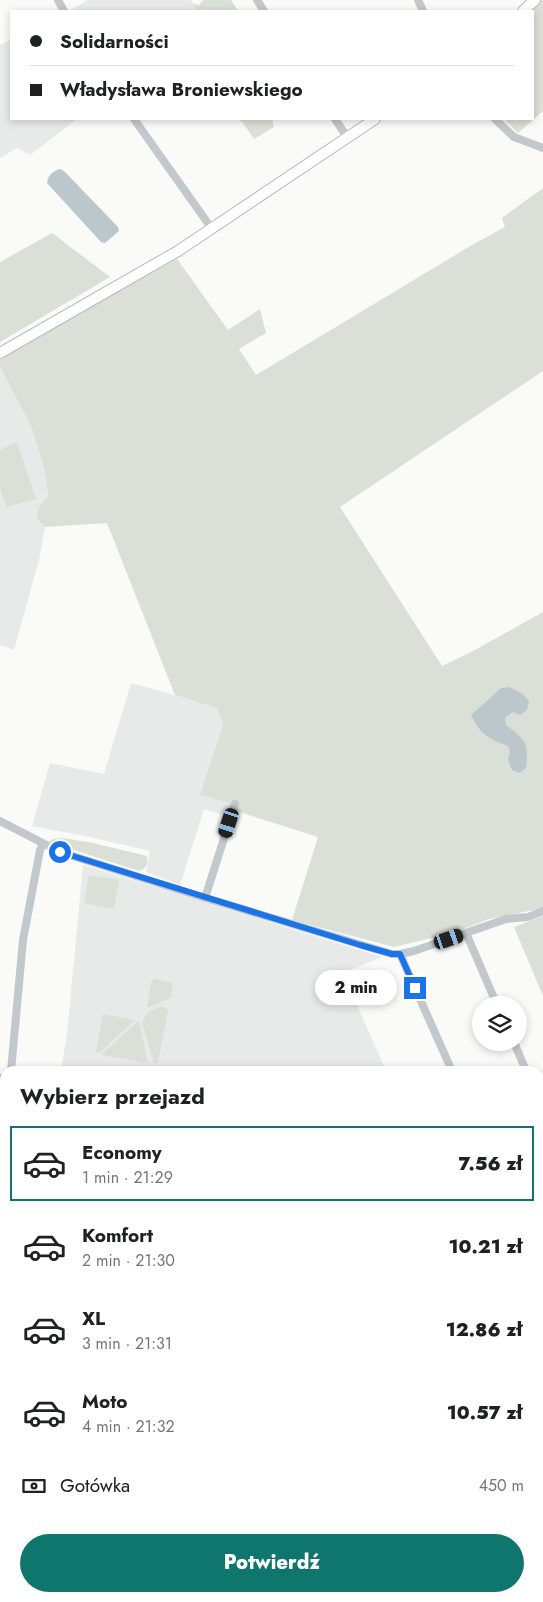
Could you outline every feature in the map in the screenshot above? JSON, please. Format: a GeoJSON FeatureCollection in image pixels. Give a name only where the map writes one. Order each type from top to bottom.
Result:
{"type":"FeatureCollection","features":[{"type":"Feature","properties":{"kind":"main road"},"geometry":{"type":"LineString","coordinates":[[523,10],[535,0]]}},
{"type":"Feature","properties":{"kind":"main road"},"geometry":{"type":"LineString","coordinates":[[2,352],[160,262],[372,120]]}},
{"type":"Feature","properties":{"kind":"street"},"geometry":{"type":"LineString","coordinates":[[135,120],[212,229]]}},
{"type":"Feature","properties":{"kind":"street"},"geometry":{"type":"LineString","coordinates":[[336,120],[347,137]]}},
{"type":"Feature","properties":{"kind":"street"},"geometry":{"type":"LineString","coordinates":[[496,120],[514,137],[543,148]]}},
{"type":"Feature","properties":{"kind":"street"},"geometry":{"type":"LineString","coordinates":[[206,898],[235,804]]}},
{"type":"Feature","properties":{"kind":"street"},"geometry":{"type":"LineString","coordinates":[[0,821],[60,852],[392,954],[414,951],[506,919],[528,917],[543,911]]}},
{"type":"Feature","properties":{"kind":"street"},"geometry":{"type":"LineString","coordinates":[[11,1066],[23,940],[43,844]]}},
{"type":"Feature","properties":{"kind":"street"},"geometry":{"type":"LineString","coordinates":[[466,933],[493,996]]}},
{"type":"Feature","properties":{"kind":"street"},"geometry":{"type":"LineString","coordinates":[[400,954],[450,1066]]}},
{"type":"Feature","properties":{"kind":"street"},"geometry":{"type":"LineString","coordinates":[[518,1051],[524,1066]]}},
{"type":"Feature","properties":{"kind":"shaded area"},"geometry":{"type":"Polygon","coordinates":[[[88,0],[191,0],[197,10],[71,10],[88,0]]]}},
{"type":"Feature","properties":{"kind":"shaded area"},"geometry":{"type":"Polygon","coordinates":[[[203,0],[231,0],[237,10],[197,10],[193,4],[199,5],[203,0]]]}},
{"type":"Feature","properties":{"kind":"shaded area"},"geometry":{"type":"Polygon","coordinates":[[[540,0],[543,0],[543,111],[534,119],[534,10],[529,10],[540,0]]]}},
{"type":"Feature","properties":{"kind":"shaded area"},"geometry":{"type":"Polygon","coordinates":[[[10,40],[10,120],[76,120],[30,155],[17,148],[0,158],[0,45],[10,40]]]}},
{"type":"Feature","properties":{"kind":"shaded area"},"geometry":{"type":"Polygon","coordinates":[[[239,120],[272,120],[274,127],[254,139],[239,120]]]}},
{"type":"Feature","properties":{"kind":"shaded area"},"geometry":{"type":"Polygon","coordinates":[[[505,120],[533,120],[518,133],[505,120]]]}},
{"type":"Feature","properties":{"kind":"shaded area"},"geometry":{"type":"Polygon","coordinates":[[[60,169],[118,227],[119,231],[105,243],[101,242],[47,183],[51,174],[60,169]]]}},
{"type":"Feature","properties":{"kind":"shaded area"},"geometry":{"type":"Polygon","coordinates":[[[543,188],[543,371],[340,507],[442,666],[543,612],[543,908],[489,919],[453,933],[394,947],[292,920],[318,837],[236,811],[237,805],[200,795],[223,724],[217,708],[175,695],[107,523],[45,527],[36,518],[39,507],[48,496],[45,470],[31,426],[0,367],[0,359],[18,346],[177,259],[228,330],[260,309],[266,333],[239,349],[256,375],[505,227],[502,218],[543,188]]]}},
{"type":"Feature","properties":{"kind":"shaded area"},"geometry":{"type":"Polygon","coordinates":[[[52,233],[110,277],[0,342],[0,262],[52,233]]]}},
{"type":"Feature","properties":{"kind":"shaded area"},"geometry":{"type":"Polygon","coordinates":[[[0,367],[31,426],[46,470],[48,496],[39,507],[36,517],[45,527],[39,560],[14,650],[0,645],[0,367]]]}},
{"type":"Feature","properties":{"kind":"shaded area"},"geometry":{"type":"Polygon","coordinates":[[[17,442],[36,499],[6,507],[0,488],[0,450],[17,442]]]}},
{"type":"Feature","properties":{"kind":"shaded area"},"geometry":{"type":"Polygon","coordinates":[[[131,683],[217,707],[223,723],[200,795],[237,805],[233,818],[204,809],[180,885],[146,872],[150,851],[32,826],[50,763],[104,774],[131,683]]]}},
{"type":"Feature","properties":{"kind":"shaded area"},"geometry":{"type":"Polygon","coordinates":[[[509,687],[523,694],[529,701],[527,710],[520,715],[513,712],[505,718],[506,725],[525,743],[527,753],[526,768],[519,773],[512,770],[508,760],[510,752],[508,746],[481,731],[471,715],[501,688],[509,687]]]}},
{"type":"Feature","properties":{"kind":"shaded area"},"geometry":{"type":"Polygon","coordinates":[[[63,838],[147,856],[146,865],[144,869],[139,871],[49,842],[53,839],[63,838]]]}},
{"type":"Feature","properties":{"kind":"shaded area"},"geometry":{"type":"Polygon","coordinates":[[[83,865],[382,957],[343,973],[384,1066],[62,1066],[67,1034],[83,865]]]}},
{"type":"Feature","properties":{"kind":"shaded area"},"geometry":{"type":"Polygon","coordinates":[[[89,875],[119,880],[114,909],[84,903],[89,875]]]}},
{"type":"Feature","properties":{"kind":"shaded area"},"geometry":{"type":"Polygon","coordinates":[[[543,916],[543,996],[514,927],[543,916]]]}},
{"type":"Feature","properties":{"kind":"shaded area"},"geometry":{"type":"Polygon","coordinates":[[[156,979],[172,983],[170,998],[147,1008],[151,983],[152,980],[156,979]]]}},
{"type":"Feature","properties":{"kind":"shaded area"},"geometry":{"type":"Polygon","coordinates":[[[164,1007],[168,1011],[158,1062],[154,1064],[142,1022],[148,1012],[164,1007]]]}},
{"type":"Feature","properties":{"kind":"shaded area"},"geometry":{"type":"Polygon","coordinates":[[[103,1014],[135,1020],[99,1053],[96,1052],[103,1014]]]}},
{"type":"Feature","properties":{"kind":"shaded area"},"geometry":{"type":"Polygon","coordinates":[[[139,1022],[148,1063],[101,1055],[139,1022]]]}},
{"type":"Feature","properties":{"kind":"route"},"geometry":{"type":"LineString","coordinates":[[60,852],[360,945],[392,954],[400,954],[415,988]]}}]}
